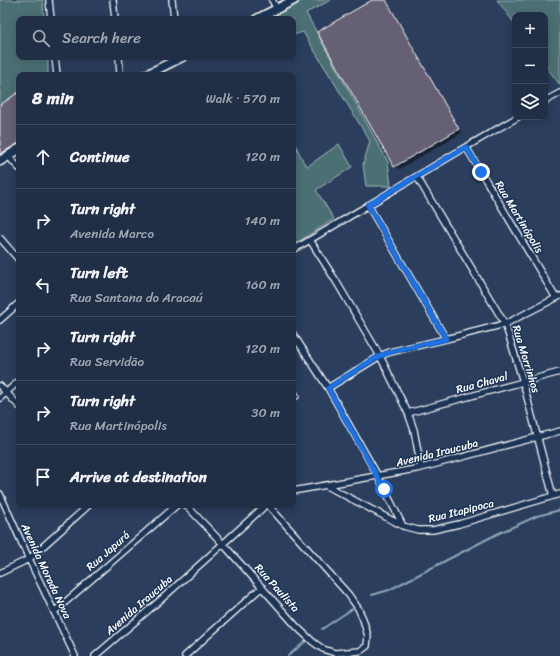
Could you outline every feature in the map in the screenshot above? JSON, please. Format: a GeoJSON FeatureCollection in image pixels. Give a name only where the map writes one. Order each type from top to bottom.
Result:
{"type":"FeatureCollection","features":[{"type":"Feature","properties":{"kind":"street"},"geometry":{"type":"LineString","coordinates":[[49,0],[51,16]]}},
{"type":"Feature","properties":{"kind":"street"},"geometry":{"type":"LineString","coordinates":[[113,0],[115,16]]}},
{"type":"Feature","properties":{"kind":"street"},"geometry":{"type":"LineString","coordinates":[[172,0],[174,16]]}},
{"type":"Feature","properties":{"kind":"street"},"geometry":{"type":"LineString","coordinates":[[272,0],[277,9]]}},
{"type":"Feature","properties":{"kind":"street"},"geometry":{"type":"LineString","coordinates":[[263,16],[294,0]]}},
{"type":"Feature","properties":{"kind":"street"},"geometry":{"type":"LineString","coordinates":[[55,60],[57,72]]}},
{"type":"Feature","properties":{"kind":"street"},"geometry":{"type":"LineString","coordinates":[[119,60],[120,72]]}},
{"type":"Feature","properties":{"kind":"street"},"geometry":{"type":"LineString","coordinates":[[152,72],[176,60]]}},
{"type":"Feature","properties":{"kind":"street"},"geometry":{"type":"LineString","coordinates":[[548,99],[560,93]]}},
{"type":"Feature","properties":{"kind":"street"},"geometry":{"type":"LineString","coordinates":[[296,248],[513,120]]}},
{"type":"Feature","properties":{"kind":"street","name":"Rua Martinópolis"},"geometry":{"type":"LineString","coordinates":[[466,147],[558,297]]}},
{"type":"Feature","properties":{"kind":"street"},"geometry":{"type":"LineString","coordinates":[[0,161],[16,151]]}},
{"type":"Feature","properties":{"kind":"street"},"geometry":{"type":"LineString","coordinates":[[8,156],[16,165]]}},
{"type":"Feature","properties":{"kind":"street","name":"Rua Morrinhos"},"geometry":{"type":"LineString","coordinates":[[417,177],[505,324],[523,382],[553,496]]}},
{"type":"Feature","properties":{"kind":"street"},"geometry":{"type":"LineString","coordinates":[[368,205],[446,339]]}},
{"type":"Feature","properties":{"kind":"street"},"geometry":{"type":"LineString","coordinates":[[0,238],[16,257]]}},
{"type":"Feature","properties":{"kind":"street"},"geometry":{"type":"LineString","coordinates":[[310,240],[380,356],[408,413],[414,430],[422,468]]}},
{"type":"Feature","properties":{"kind":"street"},"geometry":{"type":"LineString","coordinates":[[328,388],[374,359],[390,352],[505,324],[558,297]]}},
{"type":"Feature","properties":{"kind":"street"},"geometry":{"type":"LineString","coordinates":[[0,320],[16,306]]}},
{"type":"Feature","properties":{"kind":"street"},"geometry":{"type":"LineString","coordinates":[[296,339],[328,388],[378,476],[403,526]]}},
{"type":"Feature","properties":{"kind":"street","name":"Rua Chaval"},"geometry":{"type":"LineString","coordinates":[[408,413],[560,372]]}},
{"type":"Feature","properties":{"kind":"street"},"geometry":{"type":"LineString","coordinates":[[0,398],[16,384]]}},
{"type":"Feature","properties":{"kind":"street"},"geometry":{"type":"LineString","coordinates":[[0,386],[16,403]]}},
{"type":"Feature","properties":{"kind":"street","name":"Avenida Iraucuba"},"geometry":{"type":"LineString","coordinates":[[296,491],[422,468],[560,431]]}},
{"type":"Feature","properties":{"kind":"street","name":"Rua Itapipoca"},"geometry":{"type":"LineString","coordinates":[[327,486],[403,526],[418,530],[433,530],[459,524],[560,494]]}},
{"type":"Feature","properties":{"kind":"street","name":"Avenida Morada Nova"},"geometry":{"type":"LineString","coordinates":[[0,494],[75,656]]}},
{"type":"Feature","properties":{"kind":"street"},"geometry":{"type":"LineString","coordinates":[[0,573],[29,559],[86,508]]}},
{"type":"Feature","properties":{"kind":"street","name":"Rua Japurá"},"geometry":{"type":"LineString","coordinates":[[54,612],[173,508]]}},
{"type":"Feature","properties":{"kind":"street","name":"Rua Paulista"},"geometry":{"type":"LineString","coordinates":[[189,508],[224,544],[302,632],[313,642],[323,649],[335,653],[360,651],[367,646],[368,636],[358,608],[348,594],[270,508]]}},
{"type":"Feature","properties":{"kind":"street","name":"Avenida Iraucuba"},"geometry":{"type":"LineString","coordinates":[[95,656],[264,508]]}},
{"type":"Feature","properties":{"kind":"street"},"geometry":{"type":"LineString","coordinates":[[185,656],[262,587]]}},
{"type":"Feature","properties":{"kind":"green space"},"geometry":{"type":"Polygon","coordinates":[[[0,0],[43,0],[44,16],[16,16],[16,60],[48,60],[48,72],[16,72],[16,94],[0,105],[0,0]]]}},
{"type":"Feature","properties":{"kind":"green space"},"geometry":{"type":"Polygon","coordinates":[[[303,0],[331,0],[306,13],[388,162],[391,186],[366,186],[363,165],[370,141],[303,32],[296,34],[296,16],[272,16],[303,0]]]}},
{"type":"Feature","properties":{"kind":"green space"},"geometry":{"type":"Polygon","coordinates":[[[497,0],[560,0],[560,85],[548,69],[548,12],[512,12],[512,20],[497,0]]]}},
{"type":"Feature","properties":{"kind":"green space"},"geometry":{"type":"Polygon","coordinates":[[[339,144],[352,167],[316,190],[334,219],[296,243],[296,146],[304,163],[308,166],[339,144]]]}},
{"type":"Feature","properties":{"kind":"building"},"geometry":{"type":"Polygon","coordinates":[[[372,0],[386,0],[459,129],[394,167],[317,32],[372,0]]]}},
{"type":"Feature","properties":{"kind":"building"},"geometry":{"type":"Polygon","coordinates":[[[16,94],[16,145],[0,154],[0,105],[16,94]]]}},
{"type":"Feature","properties":{"kind":"waterway"},"geometry":{"type":"LineString","coordinates":[[372,595],[389,590],[497,534],[537,516],[560,510]]}},
{"type":"Feature","properties":{"kind":"waterway"},"geometry":{"type":"LineString","coordinates":[[322,629],[352,609]]}},
{"type":"Feature","properties":{"kind":"waterway"},"geometry":{"type":"LineString","coordinates":[[288,656],[307,640]]}},
{"type":"Feature","properties":{"kind":"route"},"geometry":{"type":"LineString","coordinates":[[384,489],[328,388],[380,356],[390,352],[446,339],[368,205],[466,147],[481,172]]}}]}
